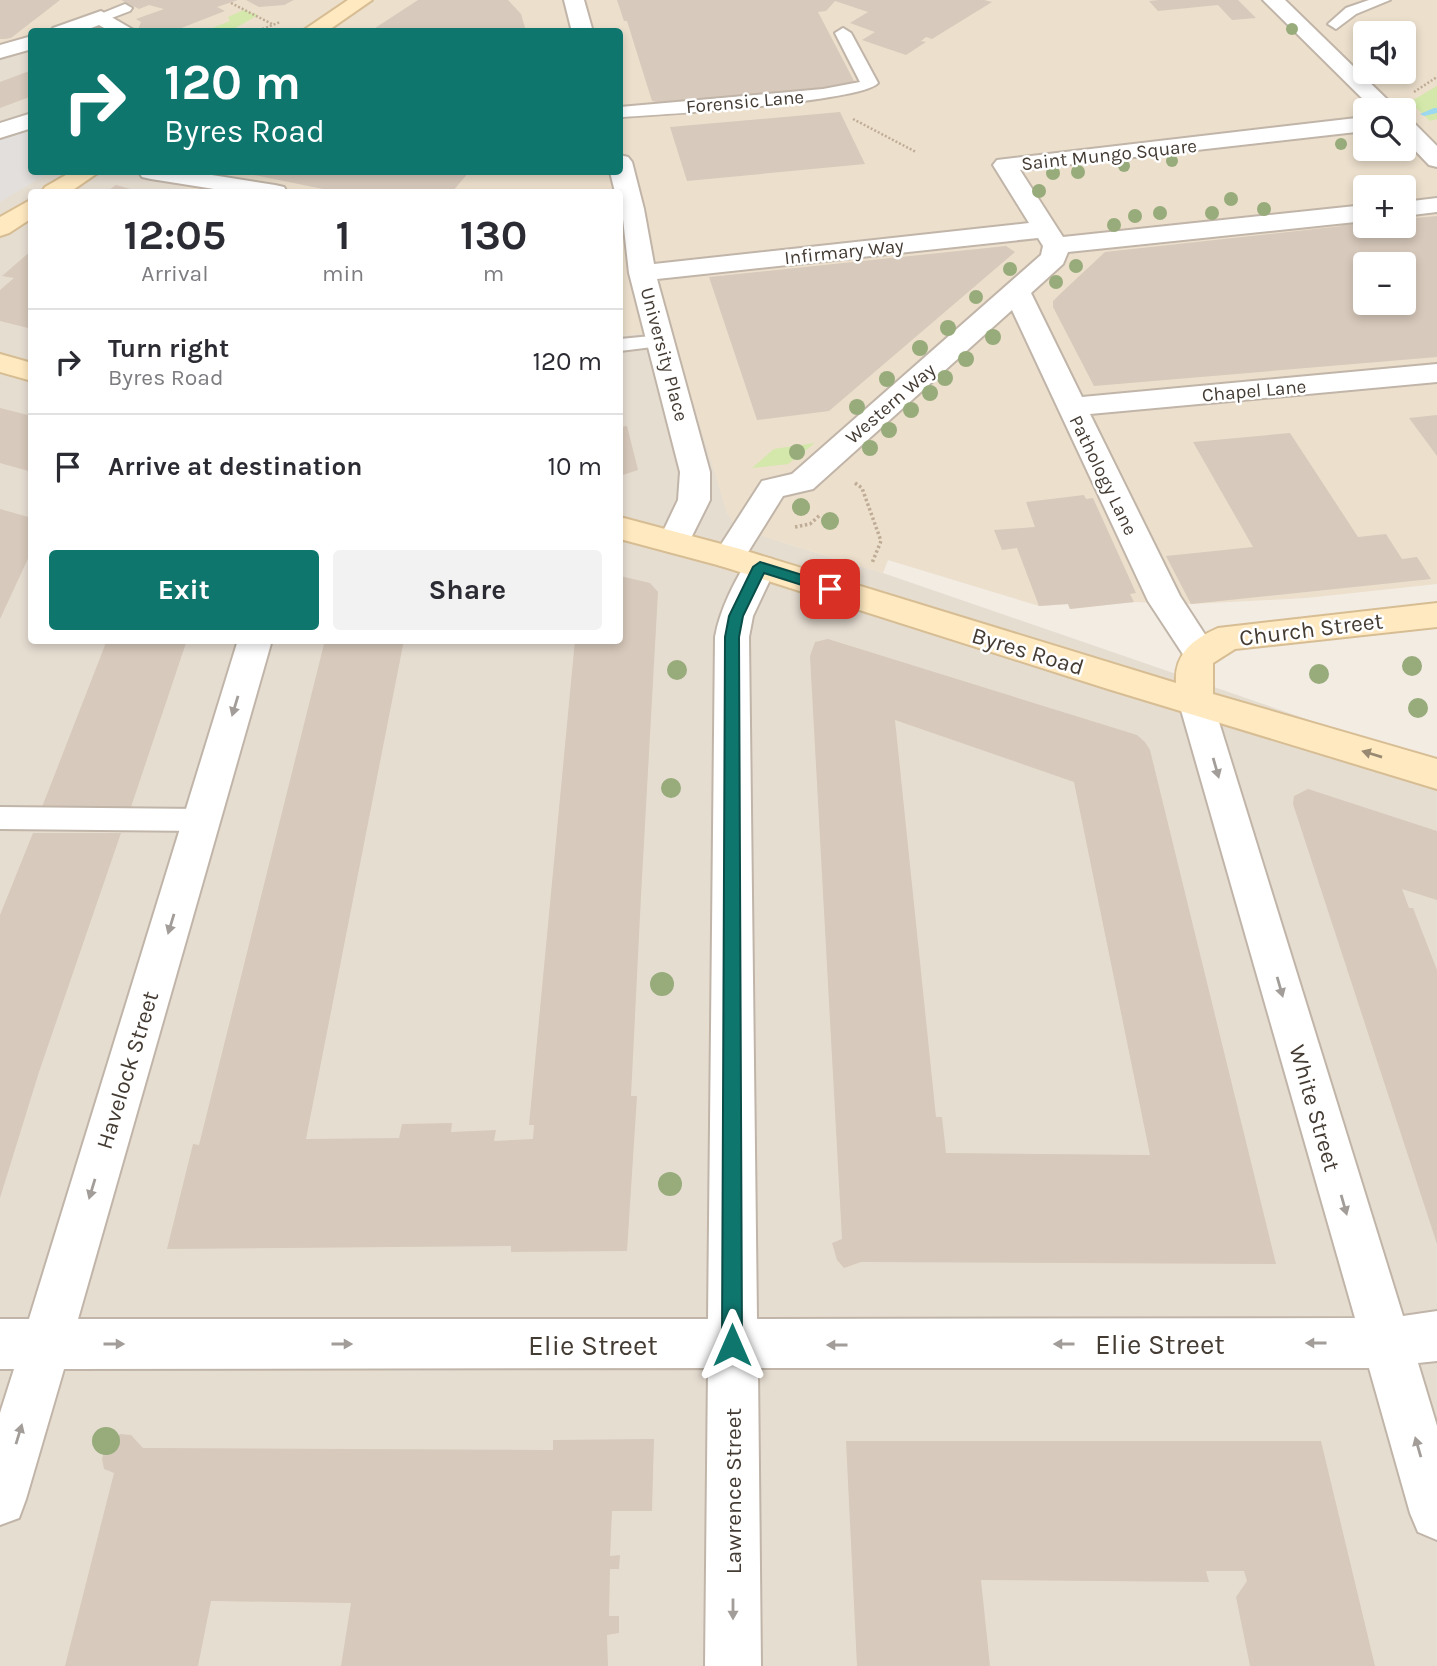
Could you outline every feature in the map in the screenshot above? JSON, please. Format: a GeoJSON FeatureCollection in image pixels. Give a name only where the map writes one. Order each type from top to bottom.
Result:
{"type":"FeatureCollection","features":[{"type":"Feature","properties":{"kind":"main road"},"geometry":{"type":"LineString","coordinates":[[317,28],[362,0]]}},
{"type":"Feature","properties":{"kind":"main road"},"geometry":{"type":"LineString","coordinates":[[59,189],[83,175]]}},
{"type":"Feature","properties":{"kind":"main road"},"geometry":{"type":"LineString","coordinates":[[0,228],[28,209]]}},
{"type":"Feature","properties":{"kind":"main road"},"geometry":{"type":"LineString","coordinates":[[0,363],[28,371]]}},
{"type":"Feature","properties":{"kind":"main road","name":"Byres Road"},"geometry":{"type":"LineString","coordinates":[[623,529],[745,562],[1197,703],[1437,774]]}},
{"type":"Feature","properties":{"kind":"main road","name":"Church Street"},"geometry":{"type":"LineString","coordinates":[[1200,653],[1211,645],[1230,638],[1265,632],[1437,615]]}},
{"type":"Feature","properties":{"kind":"main road"},"geometry":{"type":"LineString","coordinates":[[1197,703],[1191,675],[1200,653]]}},
{"type":"Feature","properties":{"kind":"street"},"geometry":{"type":"LineString","coordinates":[[574,0],[582,28]]}},
{"type":"Feature","properties":{"kind":"street"},"geometry":{"type":"LineString","coordinates":[[1273,0],[1374,98]]}},
{"type":"Feature","properties":{"kind":"street"},"geometry":{"type":"LineString","coordinates":[[71,28],[101,17],[120,28]]}},
{"type":"Feature","properties":{"kind":"street"},"geometry":{"type":"LineString","coordinates":[[0,52],[28,43]]}},
{"type":"Feature","properties":{"kind":"street"},"geometry":{"type":"LineString","coordinates":[[0,131],[28,121]]}},
{"type":"Feature","properties":{"kind":"street","name":"Saint Mungo Square"},"geometry":{"type":"LineString","coordinates":[[1051,238],[1005,165],[1353,128]]}},
{"type":"Feature","properties":{"kind":"street"},"geometry":{"type":"LineString","coordinates":[[1416,138],[1437,160]]}},
{"type":"Feature","properties":{"kind":"street","name":"University Place"},"geometry":{"type":"LineString","coordinates":[[623,174],[632,209],[628,242],[642,272],[692,453],[696,486],[691,508],[674,542]]}},
{"type":"Feature","properties":{"kind":"street"},"geometry":{"type":"LineString","coordinates":[[170,175],[256,189]]}},
{"type":"Feature","properties":{"kind":"street"},"geometry":{"type":"LineString","coordinates":[[1416,207],[1437,205]]}},
{"type":"Feature","properties":{"kind":"street"},"geometry":{"type":"LineString","coordinates":[[1051,238],[1353,214]]}},
{"type":"Feature","properties":{"kind":"street","name":"Infirmary Way"},"geometry":{"type":"LineString","coordinates":[[642,272],[1051,238]]}},
{"type":"Feature","properties":{"kind":"street","name":"Western Way"},"geometry":{"type":"LineString","coordinates":[[745,562],[773,488],[802,482],[1017,292],[1054,258],[1051,238]]}},
{"type":"Feature","properties":{"kind":"street","name":"Pathology Lane"},"geometry":{"type":"LineString","coordinates":[[1017,292],[1165,601],[1200,653]]}},
{"type":"Feature","properties":{"kind":"street","name":"Chapel Lane"},"geometry":{"type":"LineString","coordinates":[[1071,407],[1437,373]]}},
{"type":"Feature","properties":{"kind":"street","name":"Lawrence Street"},"geometry":{"type":"LineString","coordinates":[[733,1666],[732,637],[745,562]]}},
{"type":"Feature","properties":{"kind":"street","name":"Havelock Street"},"geometry":{"type":"LineString","coordinates":[[0,1499],[23,1344],[201,820],[254,644]]}},
{"type":"Feature","properties":{"kind":"street","name":"White Street"},"geometry":{"type":"LineString","coordinates":[[1197,703],[1384,1343],[1437,1513]]}},
{"type":"Feature","properties":{"kind":"street","name":"Elie Street"},"geometry":{"type":"LineString","coordinates":[[23,1344],[1384,1343],[1437,1336]]}},
{"type":"Feature","properties":{"kind":"lane"},"geometry":{"type":"LineString","coordinates":[[1336,24],[1351,11],[1382,0]]}},
{"type":"Feature","properties":{"kind":"lane"},"geometry":{"type":"LineString","coordinates":[[101,17],[125,8]]}},
{"type":"Feature","properties":{"kind":"lane","name":"Forensic Lane"},"geometry":{"type":"LineString","coordinates":[[623,112],[845,92],[870,83],[843,33]]}},
{"type":"Feature","properties":{"kind":"lane"},"geometry":{"type":"LineString","coordinates":[[623,344],[659,329]]}},
{"type":"Feature","properties":{"kind":"lane"},"geometry":{"type":"LineString","coordinates":[[0,818],[201,820]]}},
{"type":"Feature","properties":{"kind":"path"},"geometry":{"type":"LineString","coordinates":[[231,3],[272,24]]}},
{"type":"Feature","properties":{"kind":"path"},"geometry":{"type":"LineString","coordinates":[[820,466],[862,488],[881,541],[878,551]]}},
{"type":"Feature","properties":{"kind":"shaded area"},"geometry":{"type":"Polygon","coordinates":[[[0,0],[1437,0],[1437,584],[1306,598],[1191,604],[1134,602],[1070,609],[1068,604],[1039,606],[888,560],[883,573],[745,531],[734,524],[727,513],[671,331],[623,336],[623,189],[191,189],[141,175],[623,175],[623,28],[133,28],[105,11],[56,28],[28,28],[28,38],[0,47],[0,0]]]}},
{"type":"Feature","properties":{"kind":"shaded area"},"geometry":{"type":"Polygon","coordinates":[[[28,48],[28,175],[141,175],[191,189],[28,189],[28,644],[623,644],[623,336],[717,325],[781,542],[883,573],[1437,764],[1437,1666],[0,1666],[0,57],[28,48]]]}},
{"type":"Feature","properties":{"kind":"shaded area"},"geometry":{"type":"Polygon","coordinates":[[[28,124],[28,175],[45,175],[0,202],[0,135],[28,124]]]}},
{"type":"Feature","properties":{"kind":"green space"},"geometry":{"type":"Polygon","coordinates":[[[244,10],[258,15],[235,28],[212,28],[230,21],[228,17],[244,10]]]}},
{"type":"Feature","properties":{"kind":"green space"},"geometry":{"type":"Polygon","coordinates":[[[1437,86],[1437,119],[1430,121],[1416,108],[1416,98],[1437,86]]]}},
{"type":"Feature","properties":{"kind":"green space"},"geometry":{"type":"Polygon","coordinates":[[[815,443],[788,464],[752,468],[774,449],[815,443]]]}},
{"type":"Feature","properties":{"kind":"building"},"geometry":{"type":"Polygon","coordinates":[[[0,0],[60,0],[11,38],[0,39],[0,0]]]}},
{"type":"Feature","properties":{"kind":"building"},"geometry":{"type":"Polygon","coordinates":[[[121,0],[238,0],[217,7],[225,11],[181,28],[139,28],[141,22],[136,19],[164,9],[149,5],[139,9],[121,0]]]}},
{"type":"Feature","properties":{"kind":"building"},"geometry":{"type":"Polygon","coordinates":[[[246,0],[294,0],[284,5],[259,7],[246,0]]]}},
{"type":"Feature","properties":{"kind":"building"},"geometry":{"type":"Polygon","coordinates":[[[418,0],[508,0],[521,14],[525,28],[375,28],[418,0]]]}},
{"type":"Feature","properties":{"kind":"building"},"geometry":{"type":"Polygon","coordinates":[[[617,0],[984,0],[992,2],[932,39],[926,37],[921,41],[926,42],[906,55],[862,40],[875,32],[850,23],[868,12],[835,1],[826,11],[818,12],[855,83],[844,88],[661,103],[652,101],[627,21],[624,21],[617,0]]]}},
{"type":"Feature","properties":{"kind":"building"},"geometry":{"type":"Polygon","coordinates":[[[1238,0],[1256,18],[1232,20],[1218,5],[1158,11],[1149,1],[1238,0]]]}},
{"type":"Feature","properties":{"kind":"building"},"geometry":{"type":"Polygon","coordinates":[[[28,72],[28,98],[0,108],[0,82],[28,72]]]}},
{"type":"Feature","properties":{"kind":"building"},"geometry":{"type":"Polygon","coordinates":[[[840,112],[865,164],[687,181],[670,127],[840,112]]]}},
{"type":"Feature","properties":{"kind":"building"},"geometry":{"type":"Polygon","coordinates":[[[254,175],[466,175],[455,189],[323,189],[254,175]]]}},
{"type":"Feature","properties":{"kind":"building"},"geometry":{"type":"Polygon","coordinates":[[[116,185],[130,189],[110,189],[116,185]]]}},
{"type":"Feature","properties":{"kind":"building"},"geometry":{"type":"Polygon","coordinates":[[[1437,216],[1437,357],[1094,386],[1053,307],[1053,301],[1105,252],[1342,226],[1335,223],[1353,221],[1353,238],[1416,238],[1416,218],[1437,216]]]}},
{"type":"Feature","properties":{"kind":"building"},"geometry":{"type":"Polygon","coordinates":[[[1006,246],[1015,252],[829,411],[757,420],[709,277],[1006,246]]]}},
{"type":"Feature","properties":{"kind":"building"},"geometry":{"type":"Polygon","coordinates":[[[28,253],[28,328],[0,321],[0,290],[14,278],[2,276],[28,253]]]}},
{"type":"Feature","properties":{"kind":"building"},"geometry":{"type":"Polygon","coordinates":[[[0,408],[28,415],[28,471],[0,463],[0,408]]]}},
{"type":"Feature","properties":{"kind":"building"},"geometry":{"type":"Polygon","coordinates":[[[1437,415],[1437,456],[1409,418],[1437,415]]]}},
{"type":"Feature","properties":{"kind":"building"},"geometry":{"type":"Polygon","coordinates":[[[627,426],[638,470],[623,475],[623,427],[627,426]]]}},
{"type":"Feature","properties":{"kind":"building"},"geometry":{"type":"Polygon","coordinates":[[[1290,433],[1358,537],[1386,534],[1402,559],[1417,557],[1431,579],[1191,604],[1166,556],[1253,547],[1193,442],[1290,433]]]}},
{"type":"Feature","properties":{"kind":"building"},"geometry":{"type":"Polygon","coordinates":[[[1084,495],[1086,499],[1093,498],[1136,593],[1130,594],[1134,602],[1070,609],[1068,604],[1039,606],[1017,548],[1002,550],[994,530],[1035,527],[1026,502],[1084,495]]]}},
{"type":"Feature","properties":{"kind":"building"},"geometry":{"type":"Polygon","coordinates":[[[0,509],[28,517],[28,559],[0,619],[0,509]]]}},
{"type":"Feature","properties":{"kind":"building"},"geometry":{"type":"Polygon","coordinates":[[[623,577],[650,583],[658,592],[631,1096],[637,1096],[627,1251],[511,1252],[511,1246],[167,1249],[193,1144],[199,1145],[324,644],[403,644],[306,1139],[399,1138],[402,1124],[452,1123],[451,1132],[496,1130],[494,1141],[533,1139],[534,1125],[529,1125],[575,644],[623,644],[623,577]]]}},
{"type":"Feature","properties":{"kind":"building"},"geometry":{"type":"Polygon","coordinates":[[[828,639],[1137,735],[1145,742],[1150,750],[1276,1264],[861,1262],[844,1268],[837,1260],[832,1243],[842,1239],[810,656],[815,642],[828,639]],[[895,720],[936,1117],[942,1117],[946,1153],[1150,1155],[1074,782],[895,720]]]}},
{"type":"Feature","properties":{"kind":"building"},"geometry":{"type":"Polygon","coordinates":[[[105,644],[186,644],[131,807],[42,807],[105,644]]]}},
{"type":"Feature","properties":{"kind":"building"},"geometry":{"type":"Polygon","coordinates":[[[1308,789],[1437,831],[1437,900],[1402,889],[1409,908],[1413,908],[1437,970],[1437,1244],[1293,804],[1294,796],[1308,789]]]}},
{"type":"Feature","properties":{"kind":"building"},"geometry":{"type":"Polygon","coordinates":[[[33,833],[121,833],[39,1072],[0,1198],[0,915],[33,833]]]}},
{"type":"Feature","properties":{"kind":"building"},"geometry":{"type":"Polygon","coordinates":[[[120,1434],[131,1435],[143,1448],[553,1450],[553,1440],[654,1439],[652,1511],[612,1511],[610,1556],[620,1555],[619,1569],[610,1569],[609,1616],[619,1616],[619,1633],[607,1635],[608,1666],[341,1666],[351,1603],[211,1601],[198,1666],[65,1666],[114,1473],[104,1469],[102,1459],[105,1448],[120,1434]]]}},
{"type":"Feature","properties":{"kind":"building"},"geometry":{"type":"Polygon","coordinates":[[[846,1441],[1321,1441],[1375,1666],[1250,1666],[1236,1597],[1247,1581],[1244,1571],[1206,1571],[1209,1582],[981,1580],[990,1666],[857,1666],[846,1441]]]}},
{"type":"Feature","properties":{"kind":"waterway"},"geometry":{"type":"LineString","coordinates":[[1424,114],[1437,110]]}},
{"type":"Feature","properties":{"kind":"route"},"geometry":{"type":"LineString","coordinates":[[732,1345],[732,637],[736,616],[760,567],[830,589]]}}]}
